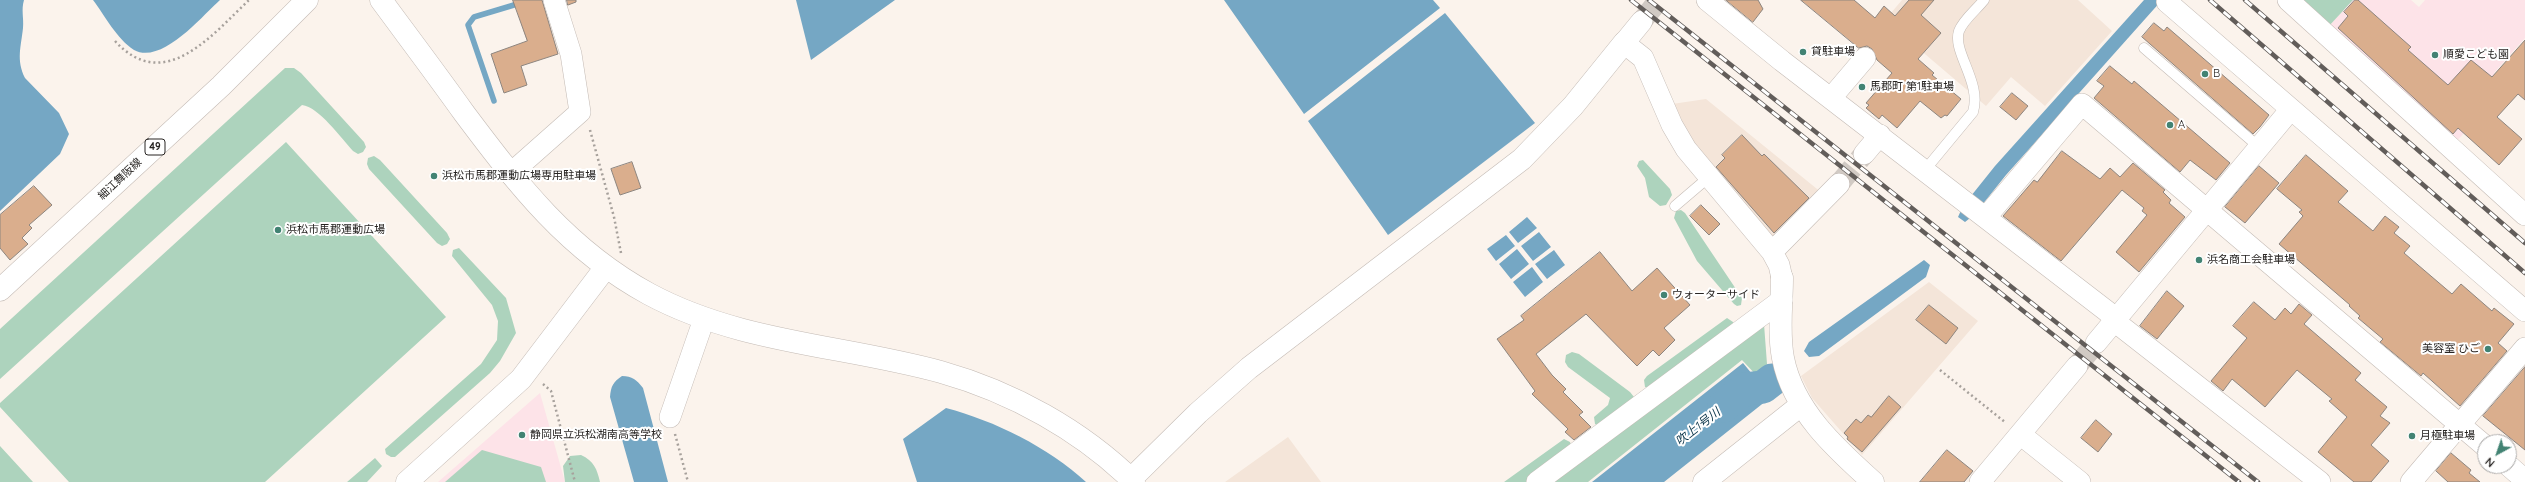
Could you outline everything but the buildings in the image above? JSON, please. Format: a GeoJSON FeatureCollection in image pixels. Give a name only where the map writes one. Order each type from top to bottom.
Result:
{"type":"FeatureCollection","features":[{"type":"Feature","properties":{"kind":"street","name":"細江舞阪線"},"geometry":{"type":"LineString","coordinates":[[0,290],[221,86],[307,0]]}},
{"type":"Feature","properties":{"kind":"street"},"geometry":{"type":"LineString","coordinates":[[381,0],[510,174],[554,224],[614,261],[649,294],[704,319],[760,335],[939,372],[975,383],[1009,397],[1055,422],[1103,455],[1133,481],[1198,413],[1249,368],[1522,159],[1569,111],[1642,21]]}},
{"type":"Feature","properties":{"kind":"street"},"geometry":{"type":"LineString","coordinates":[[510,174],[580,112],[571,54],[554,0]]}},
{"type":"Feature","properties":{"kind":"street"},"geometry":{"type":"LineString","coordinates":[[1707,0],[1831,98],[2108,312],[2115,320],[2320,482]]}},
{"type":"Feature","properties":{"kind":"street"},"geometry":{"type":"LineString","coordinates":[[2288,0],[2522,206]]}},
{"type":"Feature","properties":{"kind":"street"},"geometry":{"type":"LineString","coordinates":[[2167,2],[2525,311]]}},
{"type":"Feature","properties":{"kind":"street"},"geometry":{"type":"LineString","coordinates":[[1624,43],[1643,58],[1679,137],[1709,177],[1772,252],[1779,265],[1782,278],[1783,357],[1792,388],[1801,405],[1833,444],[1872,482]]}},
{"type":"Feature","properties":{"kind":"street"},"geometry":{"type":"LineString","coordinates":[[1831,98],[1865,58]]}},
{"type":"Feature","properties":{"kind":"street"},"geometry":{"type":"LineString","coordinates":[[1977,210],[2082,104],[2477,439]]}},
{"type":"Feature","properties":{"kind":"street"},"geometry":{"type":"LineString","coordinates":[[2096,343],[2291,109]]}},
{"type":"Feature","properties":{"kind":"street"},"geometry":{"type":"LineString","coordinates":[[1864,154],[1880,135]]}},
{"type":"Feature","properties":{"kind":"street"},"geometry":{"type":"LineString","coordinates":[[1772,252],[1839,184]]}},
{"type":"Feature","properties":{"kind":"street"},"geometry":{"type":"LineString","coordinates":[[407,482],[521,379],[614,261]]}},
{"type":"Feature","properties":{"kind":"street"},"geometry":{"type":"LineString","coordinates":[[1537,482],[1782,300]]}},
{"type":"Feature","properties":{"kind":"street"},"geometry":{"type":"LineString","coordinates":[[670,417],[704,319]]}},
{"type":"Feature","properties":{"kind":"street"},"geometry":{"type":"LineString","coordinates":[[2411,482],[2525,348]]}},
{"type":"Feature","properties":{"kind":"street"},"geometry":{"type":"LineString","coordinates":[[1980,482],[2077,366]]}},
{"type":"Feature","properties":{"kind":"street"},"geometry":{"type":"LineString","coordinates":[[1704,482],[1801,405]]}},
{"type":"Feature","properties":{"kind":"street"},"geometry":{"type":"LineString","coordinates":[[2020,434],[2080,482]]}},
{"type":"Feature","properties":{"kind":"street"},"geometry":{"type":"LineString","coordinates":[[2517,473],[2525,480]]}},
{"type":"Feature","properties":{"kind":"lane"},"geometry":{"type":"LineString","coordinates":[[1925,170],[1973,112],[1975,99],[1974,87],[1958,38],[1963,25],[1984,0]]}},
{"type":"Feature","properties":{"kind":"lane"},"geometry":{"type":"LineString","coordinates":[[2144,48],[2260,147]]}},
{"type":"Feature","properties":{"kind":"lane"},"geometry":{"type":"LineString","coordinates":[[1674,206],[1709,177]]}},
{"type":"Feature","properties":{"kind":"path"},"geometry":{"type":"LineString","coordinates":[[115,41],[135,59],[146,62],[172,60],[199,47],[249,0]]}},
{"type":"Feature","properties":{"kind":"path"},"geometry":{"type":"LineString","coordinates":[[580,112],[587,118],[614,217],[614,261]]}},
{"type":"Feature","properties":{"kind":"path"},"geometry":{"type":"LineString","coordinates":[[1940,370],[2020,434]]}},
{"type":"Feature","properties":{"kind":"path"},"geometry":{"type":"LineString","coordinates":[[539,381],[551,391],[575,482]]}},
{"type":"Feature","properties":{"kind":"path"},"geometry":{"type":"LineString","coordinates":[[670,417],[688,482]]}},
{"type":"Feature","properties":{"kind":"shaded area"},"geometry":{"type":"Polygon","coordinates":[[[1902,0],[2078,0],[2112,31],[2045,106],[2011,77],[1986,106],[1885,20],[1902,0]]]}},
{"type":"Feature","properties":{"kind":"shaded area","name":"順愛こども園"},"geometry":{"type":"Polygon","coordinates":[[[2353,0],[2411,0],[2419,7],[2425,0],[2525,0],[2525,38],[2494,73],[2507,85],[2456,142],[2329,26],[2353,0]]]}},
{"type":"Feature","properties":{"kind":"shaded area"},"geometry":{"type":"Polygon","coordinates":[[[1706,99],[1822,193],[1774,241],[1693,144],[1672,104],[1706,99]]]}},
{"type":"Feature","properties":{"kind":"shaded area"},"geometry":{"type":"Polygon","coordinates":[[[1929,282],[1978,321],[1862,455],[1812,398],[1801,376],[1929,282]]]}},
{"type":"Feature","properties":{"kind":"shaded area","name":"静岡県立浜松湖南高等学校"},"geometry":{"type":"Polygon","coordinates":[[[540,393],[565,482],[438,482],[540,393]]]}},
{"type":"Feature","properties":{"kind":"shaded area"},"geometry":{"type":"Polygon","coordinates":[[[1288,437],[1321,482],[1225,482],[1288,437]]]}},
{"type":"Feature","properties":{"kind":"green space"},"geometry":{"type":"Polygon","coordinates":[[[2300,0],[2353,0],[2329,26],[2300,0]]]}},
{"type":"Feature","properties":{"kind":"green space"},"geometry":{"type":"Polygon","coordinates":[[[285,68],[294,68],[301,73],[364,142],[366,147],[363,152],[358,154],[353,151],[322,117],[309,107],[302,105],[0,379],[0,329],[285,68]]]}},
{"type":"Feature","properties":{"kind":"green space","name":"浜松市馬郡運動広場"},"geometry":{"type":"Polygon","coordinates":[[[286,142],[446,317],[265,482],[69,482],[0,407],[0,403],[286,142]]]}},
{"type":"Feature","properties":{"kind":"green space"},"geometry":{"type":"Polygon","coordinates":[[[374,156],[380,160],[447,233],[450,239],[447,244],[442,246],[437,243],[369,169],[367,164],[368,158],[374,156]]]}},
{"type":"Feature","properties":{"kind":"green space"},"geometry":{"type":"Polygon","coordinates":[[[1643,160],[1670,189],[1672,195],[1666,205],[1660,206],[1649,197],[1645,178],[1637,166],[1639,161],[1643,160]]]}},
{"type":"Feature","properties":{"kind":"green space"},"geometry":{"type":"Polygon","coordinates":[[[1681,210],[1685,213],[1742,298],[1741,305],[1737,306],[1734,304],[1697,261],[1674,218],[1676,211],[1681,210]]]}},
{"type":"Feature","properties":{"kind":"green space"},"geometry":{"type":"Polygon","coordinates":[[[459,248],[506,298],[516,333],[500,361],[490,373],[395,457],[391,457],[386,454],[385,449],[481,364],[497,340],[498,321],[492,305],[452,256],[453,250],[459,248]]]}},
{"type":"Feature","properties":{"kind":"green space"},"geometry":{"type":"Polygon","coordinates":[[[1727,318],[1733,322],[1734,328],[1650,389],[1645,387],[1644,380],[1647,376],[1727,318]]]}},
{"type":"Feature","properties":{"kind":"green space"},"geometry":{"type":"Polygon","coordinates":[[[1764,324],[1767,364],[1764,378],[1757,376],[1742,360],[1588,482],[1544,482],[1764,324]]]}},
{"type":"Feature","properties":{"kind":"green space"},"geometry":{"type":"Polygon","coordinates":[[[1572,352],[1579,354],[1630,392],[1634,397],[1634,403],[1600,427],[1595,424],[1594,417],[1608,405],[1610,398],[1568,367],[1565,362],[1566,355],[1572,352]]]}},
{"type":"Feature","properties":{"kind":"green space"},"geometry":{"type":"Polygon","coordinates":[[[1564,439],[1570,442],[1572,448],[1529,482],[1504,482],[1564,439]]]}},
{"type":"Feature","properties":{"kind":"green space"},"geometry":{"type":"Polygon","coordinates":[[[0,446],[33,482],[0,482],[0,446]]]}},
{"type":"Feature","properties":{"kind":"green space"},"geometry":{"type":"Polygon","coordinates":[[[482,450],[541,467],[546,482],[445,482],[482,450]]]}},
{"type":"Feature","properties":{"kind":"green space"},"geometry":{"type":"Polygon","coordinates":[[[581,455],[592,463],[598,473],[600,482],[565,482],[563,466],[570,456],[581,455]]]}},
{"type":"Feature","properties":{"kind":"green space"},"geometry":{"type":"Polygon","coordinates":[[[375,458],[382,466],[367,482],[347,482],[375,458]]]}},
{"type":"Feature","properties":{"kind":"water"},"geometry":{"type":"Polygon","coordinates":[[[0,0],[24,0],[20,53],[22,71],[25,78],[59,113],[69,134],[60,154],[0,211],[0,0]]]}},
{"type":"Feature","properties":{"kind":"water"},"geometry":{"type":"Polygon","coordinates":[[[93,0],[220,0],[181,37],[157,51],[145,53],[134,50],[122,40],[93,0]]]}},
{"type":"Feature","properties":{"kind":"water"},"geometry":{"type":"Polygon","coordinates":[[[796,0],[895,0],[811,60],[796,0]]]}},
{"type":"Feature","properties":{"kind":"water"},"geometry":{"type":"Polygon","coordinates":[[[1224,0],[1433,0],[1440,8],[1304,114],[1224,0]]]}},
{"type":"Feature","properties":{"kind":"water"},"geometry":{"type":"Polygon","coordinates":[[[2144,0],[2162,0],[2006,175],[1974,215],[1965,222],[1958,217],[1963,206],[1995,166],[2144,0]]]}},
{"type":"Feature","properties":{"kind":"water"},"geometry":{"type":"Polygon","coordinates":[[[1445,13],[1535,123],[1388,235],[1308,121],[1445,13]]]}},
{"type":"Feature","properties":{"kind":"water"},"geometry":{"type":"Polygon","coordinates":[[[1527,217],[1537,228],[1518,243],[1509,232],[1527,217]]]}},
{"type":"Feature","properties":{"kind":"water"},"geometry":{"type":"Polygon","coordinates":[[[1539,232],[1551,247],[1533,261],[1521,246],[1539,232]]]}},
{"type":"Feature","properties":{"kind":"water"},"geometry":{"type":"Polygon","coordinates":[[[1506,235],[1515,246],[1496,261],[1487,249],[1506,235]]]}},
{"type":"Feature","properties":{"kind":"water"},"geometry":{"type":"Polygon","coordinates":[[[1517,249],[1529,264],[1511,279],[1499,264],[1517,249]]]}},
{"type":"Feature","properties":{"kind":"water"},"geometry":{"type":"Polygon","coordinates":[[[1554,250],[1565,265],[1547,279],[1535,264],[1554,250]]]}},
{"type":"Feature","properties":{"kind":"water"},"geometry":{"type":"Polygon","coordinates":[[[1924,260],[1930,265],[1926,277],[1819,356],[1809,357],[1804,351],[1809,342],[1924,260]]]}},
{"type":"Feature","properties":{"kind":"water"},"geometry":{"type":"Polygon","coordinates":[[[1532,267],[1543,282],[1525,297],[1513,282],[1532,267]]]}},
{"type":"Feature","properties":{"kind":"water"},"geometry":{"type":"Polygon","coordinates":[[[1743,363],[1771,397],[1664,482],[1592,482],[1743,363]]]}},
{"type":"Feature","properties":{"kind":"water"},"geometry":{"type":"Polygon","coordinates":[[[622,376],[634,379],[643,388],[668,482],[634,482],[610,397],[613,385],[616,380],[622,376]]]}},
{"type":"Feature","properties":{"kind":"water"},"geometry":{"type":"Polygon","coordinates":[[[946,408],[983,420],[1020,437],[1055,458],[1086,482],[917,482],[903,439],[946,408]]]}},
{"type":"Feature","properties":{"kind":"waterway"},"geometry":{"type":"LineString","coordinates":[[494,101],[468,25],[474,17],[514,5],[518,0]]}},
{"type":"Feature","properties":{"kind":"waterway","name":"吹上1号川"},"geometry":{"type":"LineString","coordinates":[[1724,406],[1745,389],[1763,387],[1772,380]]}},
{"type":"Feature","properties":{"kind":"tunnel"},"geometry":{"type":"LineString","coordinates":[[1642,21],[1659,0]]}},
{"type":"Feature","properties":{"kind":"tunnel"},"geometry":{"type":"LineString","coordinates":[[1839,184],[1864,154]]}},
{"type":"Feature","properties":{"kind":"tunnel"},"geometry":{"type":"LineString","coordinates":[[2077,366],[2096,343]]}},
{"type":"Feature","properties":{"kind":"railway"},"geometry":{"type":"LineString","coordinates":[[1631,0],[2239,482]]}},
{"type":"Feature","properties":{"kind":"railway"},"geometry":{"type":"LineString","coordinates":[[1649,0],[2258,482]]}},
{"type":"Feature","properties":{"kind":"railway"},"geometry":{"type":"LineString","coordinates":[[2210,0],[2525,273]]}},
{"type":"Feature","properties":{"kind":"railway"},"geometry":{"type":"LineString","coordinates":[[2245,0],[2525,243]]}},
{"type":"Feature","properties":{"kind":"place","name":"貸駐車場"},"geometry":{"type":"Point","coordinates":[1803,52]}},
{"type":"Feature","properties":{"kind":"place","name":"順愛こども園"},"geometry":{"type":"Point","coordinates":[2435,55]}},
{"type":"Feature","properties":{"kind":"place","name":"B"},"geometry":{"type":"Point","coordinates":[2205,74]}},
{"type":"Feature","properties":{"kind":"place","name":"馬郡町 第1駐車場"},"geometry":{"type":"Point","coordinates":[1862,87]}},
{"type":"Feature","properties":{"kind":"place","name":"A"},"geometry":{"type":"Point","coordinates":[2170,125]}},
{"type":"Feature","properties":{"kind":"place","name":"浜松市馬郡運動広場専用駐車場"},"geometry":{"type":"Point","coordinates":[434,176]}},
{"type":"Feature","properties":{"kind":"place","name":"浜松市馬郡運動広場"},"geometry":{"type":"Point","coordinates":[278,230]}},
{"type":"Feature","properties":{"kind":"place","name":"浜名商工会駐車場"},"geometry":{"type":"Point","coordinates":[2199,260]}},
{"type":"Feature","properties":{"kind":"place","name":"ウォーターサイド"},"geometry":{"type":"Point","coordinates":[1664,295]}},
{"type":"Feature","properties":{"kind":"place","name":"美容室 ひご"},"geometry":{"type":"Point","coordinates":[2488,349]}},
{"type":"Feature","properties":{"kind":"place","name":"静岡県立浜松湖南高等学校"},"geometry":{"type":"Point","coordinates":[522,435]}},
{"type":"Feature","properties":{"kind":"place","name":"月極駐車場"},"geometry":{"type":"Point","coordinates":[2412,436]}}]}
